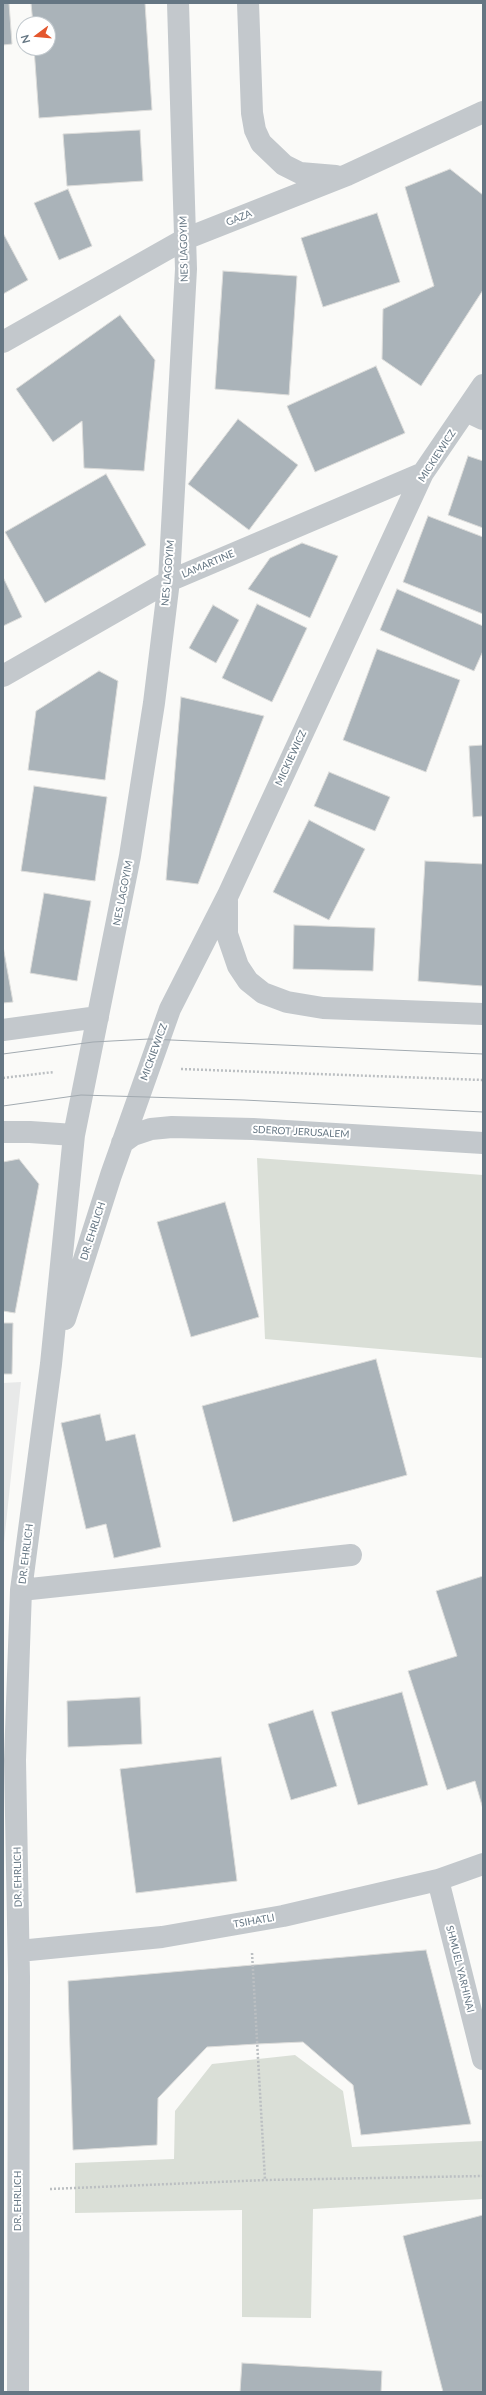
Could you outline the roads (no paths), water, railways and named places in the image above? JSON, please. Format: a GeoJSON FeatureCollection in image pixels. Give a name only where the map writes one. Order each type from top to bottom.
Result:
{"type":"FeatureCollection","features":[{"type":"Feature","properties":{"kind":"street","name":"NES LAGOYIM"},"geometry":{"type":"LineString","coordinates":[[74,1135],[130,856],[154,703],[169,581],[186,270],[178,3]]}},
{"type":"Feature","properties":{"kind":"street"},"geometry":{"type":"LineString","coordinates":[[248,3],[252,113],[255,130],[261,143],[284,166],[300,173],[331,176],[347,174]]}},
{"type":"Feature","properties":{"kind":"street","name":"GAZA"},"geometry":{"type":"LineString","coordinates":[[3,342],[185,239],[347,174],[483,112]]}},
{"type":"Feature","properties":{"kind":"street","name":"MICKIEWICZ"},"geometry":{"type":"LineString","coordinates":[[122,1143],[170,1009],[228,895],[423,473],[475,415],[483,385]]}},
{"type":"Feature","properties":{"kind":"street","name":"LAMARTINE"},"geometry":{"type":"LineString","coordinates":[[3,676],[169,581],[423,473]]}},
{"type":"Feature","properties":{"kind":"street"},"geometry":{"type":"LineString","coordinates":[[228,895],[226,920],[232,951],[238,966],[248,981],[263,993],[287,1002],[323,1008],[483,1014]]}},
{"type":"Feature","properties":{"kind":"street"},"geometry":{"type":"LineString","coordinates":[[3,1030],[98,1017]]}},
{"type":"Feature","properties":{"kind":"street","name":"SDEROT JERUSALEM"},"geometry":{"type":"LineString","coordinates":[[122,1143],[139,1133],[172,1127],[260,1130],[483,1143]]}},
{"type":"Feature","properties":{"kind":"street"},"geometry":{"type":"LineString","coordinates":[[3,1132],[74,1135]]}},
{"type":"Feature","properties":{"kind":"street","name":"DR. EHRLICH"},"geometry":{"type":"LineString","coordinates":[[18,2392],[19,1951],[15,1760],[21,1590],[51,1364],[74,1135]]}},
{"type":"Feature","properties":{"kind":"street","name":"DR. EHRLICH"},"geometry":{"type":"LineString","coordinates":[[51,1364],[122,1143]]}},
{"type":"Feature","properties":{"kind":"street"},"geometry":{"type":"LineString","coordinates":[[21,1590],[351,1555]]}},
{"type":"Feature","properties":{"kind":"street","name":"TSIHATLI"},"geometry":{"type":"LineString","coordinates":[[19,1951],[162,1937],[283,1916],[438,1880],[483,1864]]}},
{"type":"Feature","properties":{"kind":"street","name":"SHMUEL YARHINAI"},"geometry":{"type":"LineString","coordinates":[[438,1880],[479,2028],[483,2059]]}},
{"type":"Feature","properties":{"kind":"tram line"},"geometry":{"type":"LineString","coordinates":[[3,1054],[93,1042],[149,1039],[483,1054]]}},
{"type":"Feature","properties":{"kind":"tram line"},"geometry":{"type":"LineString","coordinates":[[3,1106],[81,1095],[244,1100],[483,1112]]}}]}
